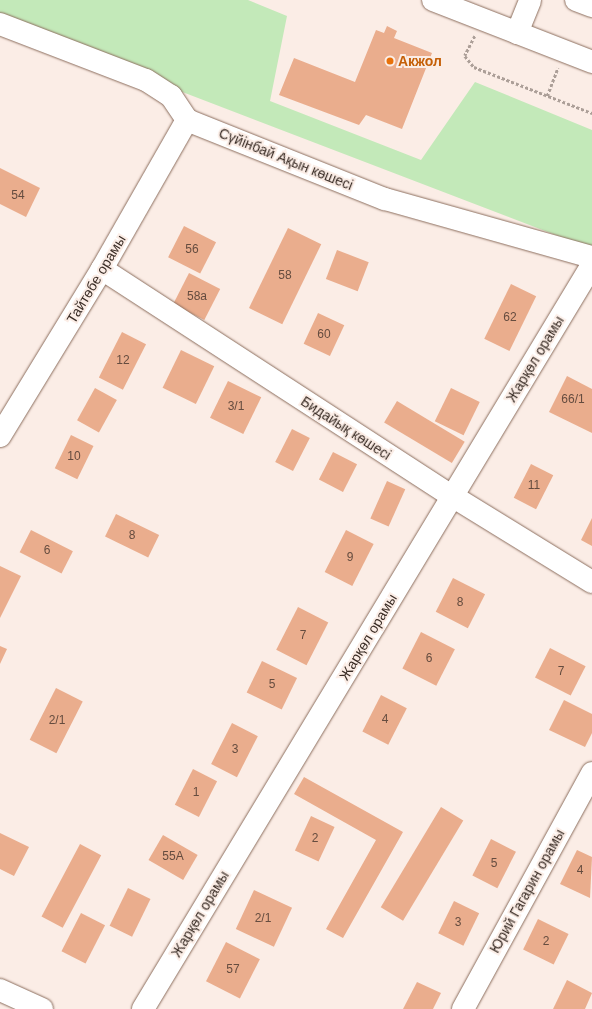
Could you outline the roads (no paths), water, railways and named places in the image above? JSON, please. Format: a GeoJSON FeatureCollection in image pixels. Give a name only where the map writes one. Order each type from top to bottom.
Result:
{"type":"FeatureCollection","features":[{"type":"Feature","properties":{"kind":"street"},"geometry":{"type":"LineString","coordinates":[[433,0],[592,62]]}},
{"type":"Feature","properties":{"kind":"street"},"geometry":{"type":"LineString","coordinates":[[517,33],[530,0]]}},
{"type":"Feature","properties":{"kind":"street"},"geometry":{"type":"LineString","coordinates":[[576,0],[592,6]]}},
{"type":"Feature","properties":{"kind":"street"},"geometry":{"type":"LineString","coordinates":[[0,24],[146,80],[170,96],[187,120]]}},
{"type":"Feature","properties":{"kind":"street","name":"Сүйінбай Ақын көшесі"},"geometry":{"type":"LineString","coordinates":[[187,120],[385,198],[592,257]]}},
{"type":"Feature","properties":{"kind":"street","name":"Тайтөбе орамы"},"geometry":{"type":"LineString","coordinates":[[0,436],[102,269],[187,120]]}},
{"type":"Feature","properties":{"kind":"street","name":"Жарқөл орамы"},"geometry":{"type":"LineString","coordinates":[[143,1009],[592,265]]}},
{"type":"Feature","properties":{"kind":"street","name":"Бидайық көшесі"},"geometry":{"type":"LineString","coordinates":[[102,269],[452,496],[592,582]]}},
{"type":"Feature","properties":{"kind":"street","name":"Юрий Гагарин орамы"},"geometry":{"type":"LineString","coordinates":[[463,1009],[592,773]]}},
{"type":"Feature","properties":{"kind":"street"},"geometry":{"type":"LineString","coordinates":[[0,990],[42,1009]]}},
{"type":"Feature","properties":{"kind":"place","name":"Акжол"},"geometry":{"type":"Point","coordinates":[390,61]}}]}
